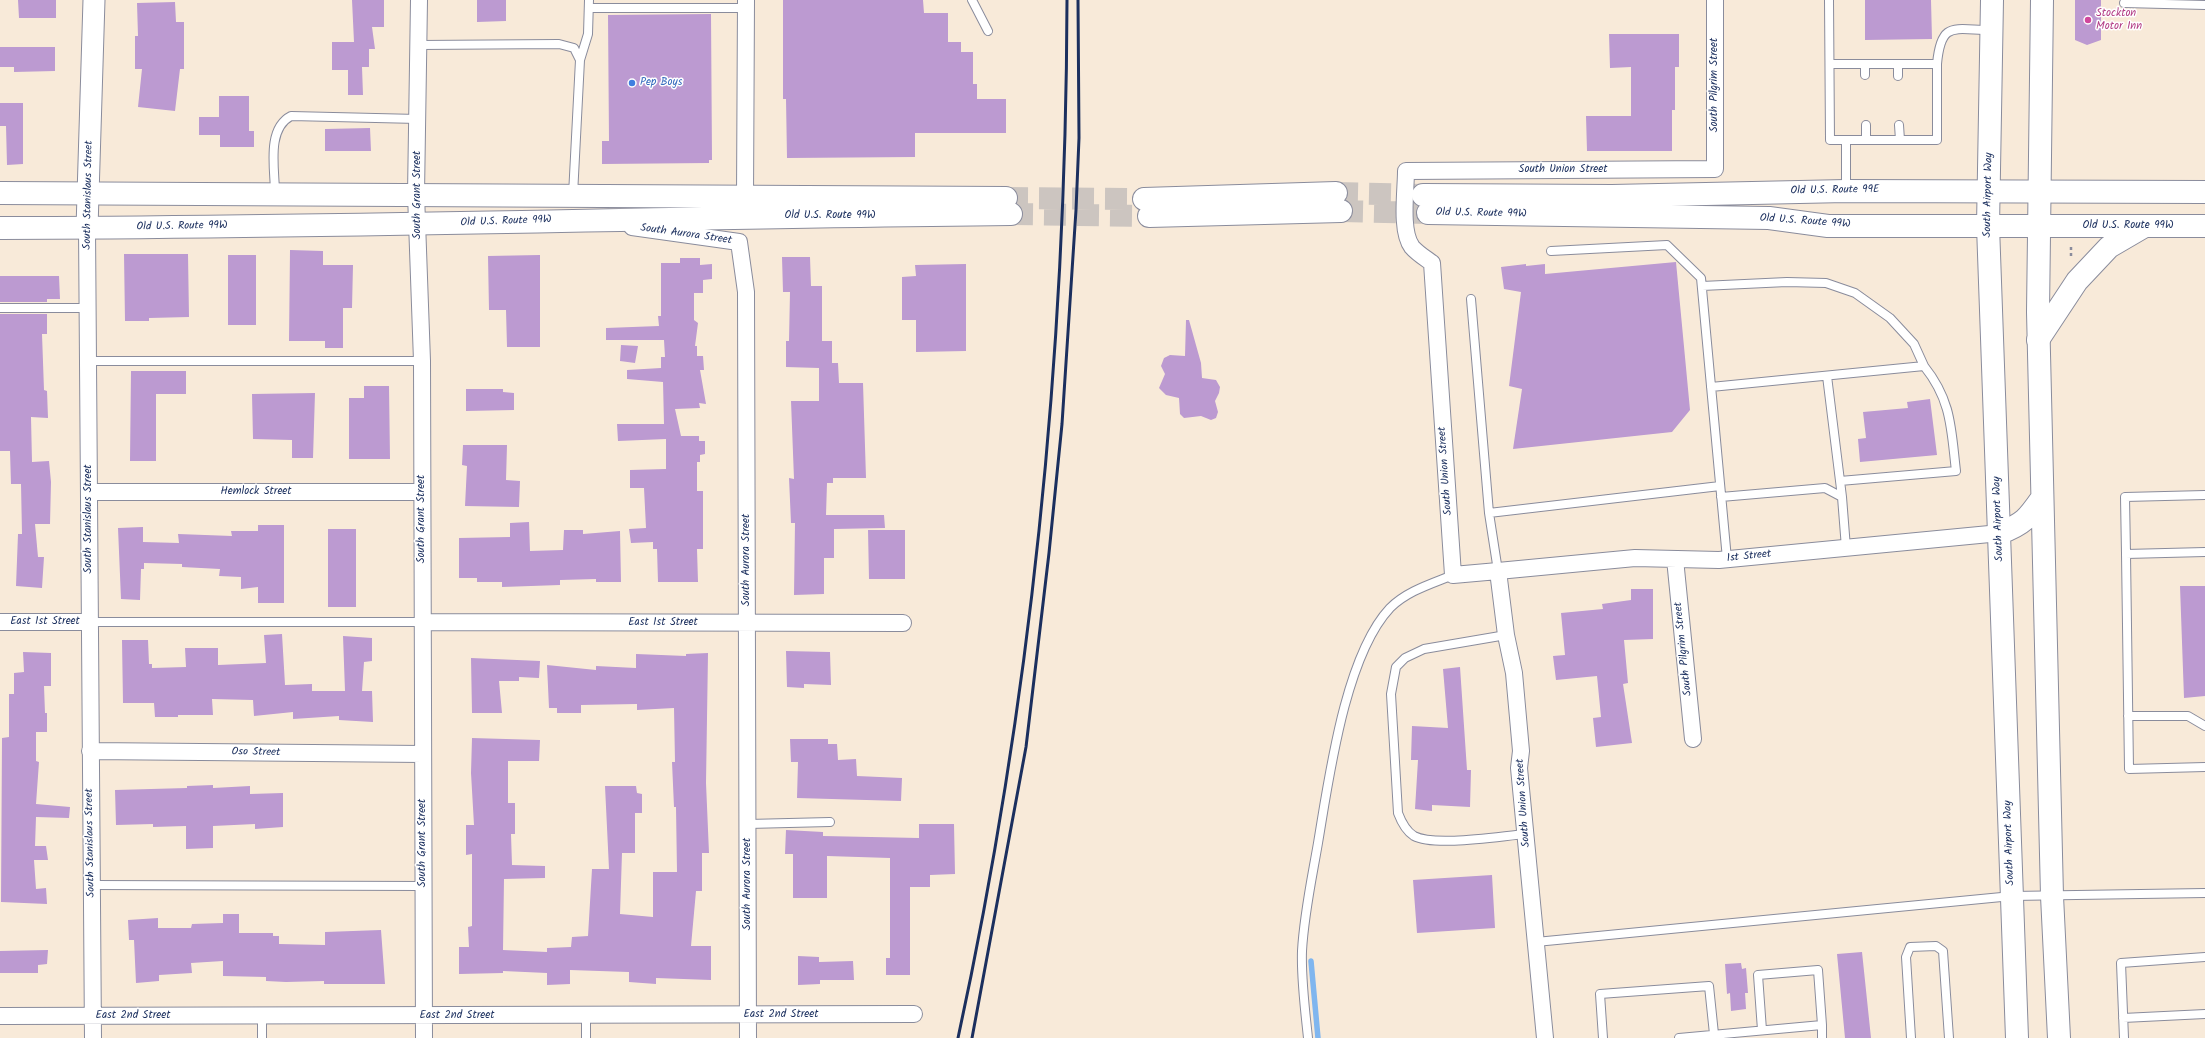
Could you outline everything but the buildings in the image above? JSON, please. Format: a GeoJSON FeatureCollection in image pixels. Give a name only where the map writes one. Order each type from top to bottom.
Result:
{"type":"FeatureCollection","features":[{"type":"Feature","properties":{"kind":"main road","name":"South Airport Way"},"geometry":{"type":"LineString","coordinates":[[1992,0],[1988,226],[2017,1038]]}},
{"type":"Feature","properties":{"kind":"main road"},"geometry":{"type":"LineString","coordinates":[[2041,0],[2038,191],[2038,340],[2052,896],[2059,1038]]}},
{"type":"Feature","properties":{"kind":"main road","name":"Old U.S. Route 99E"},"geometry":{"type":"LineString","coordinates":[[1465,194],[1612,196],[1846,191],[1989,190],[2205,192]]}},
{"type":"Feature","properties":{"kind":"main road","name":"Old U.S. Route 99W"},"geometry":{"type":"LineString","coordinates":[[0,193],[276,193],[745,197],[1009,206],[744,216],[417,224],[0,228]]}},
{"type":"Feature","properties":{"kind":"main road","name":"Old U.S. Route 99W"},"geometry":{"type":"LineString","coordinates":[[1465,194],[1426,204],[1769,218],[1828,226],[2205,226]]}},
{"type":"Feature","properties":{"kind":"main road"},"geometry":{"type":"LineString","coordinates":[[1146,207],[1339,202]]}},
{"type":"Feature","properties":{"kind":"main road"},"geometry":{"type":"LineString","coordinates":[[2038,340],[2077,281],[2104,252],[2109,247],[2145,226]]}},
{"type":"Feature","properties":{"kind":"main road"},"geometry":{"type":"LineString","coordinates":[[2000,533],[2018,527],[2042,498]]}},
{"type":"Feature","properties":{"kind":"street","name":"South Stanislaus Street"},"geometry":{"type":"LineString","coordinates":[[93,1038],[87,228],[94,0]]}},
{"type":"Feature","properties":{"kind":"street","name":"South Grant Street"},"geometry":{"type":"LineString","coordinates":[[419,0],[416,194],[422,360],[424,1038]]}},
{"type":"Feature","properties":{"kind":"street","name":"South Pilgrim Street"},"geometry":{"type":"LineString","coordinates":[[1715,0],[1715,169]]}},
{"type":"Feature","properties":{"kind":"street"},"geometry":{"type":"LineString","coordinates":[[745,197],[746,4]]}},
{"type":"Feature","properties":{"kind":"street","name":"South Union Street"},"geometry":{"type":"LineString","coordinates":[[1453,575],[1432,263],[1413,248],[1408,241],[1405,225],[1406,171],[1715,169]]}},
{"type":"Feature","properties":{"kind":"street","name":"South Aurora Street"},"geometry":{"type":"LineString","coordinates":[[581,220],[739,242],[746,292],[748,1038]]}},
{"type":"Feature","properties":{"kind":"street","name":"Hemlock Street"},"geometry":{"type":"LineString","coordinates":[[89,492],[422,492]]}},
{"type":"Feature","properties":{"kind":"street","name":"1st Street"},"geometry":{"type":"LineString","coordinates":[[1498,571],[1635,558],[1727,559],[2000,533]]}},
{"type":"Feature","properties":{"kind":"street","name":"South Pilgrim Street"},"geometry":{"type":"LineString","coordinates":[[1675,559],[1693,739]]}},
{"type":"Feature","properties":{"kind":"street","name":"South Union Street"},"geometry":{"type":"LineString","coordinates":[[1498,571],[1506,635],[1515,681],[1521,751],[1520,768],[1545,1038]]}},
{"type":"Feature","properties":{"kind":"street"},"geometry":{"type":"LineString","coordinates":[[1453,575],[1498,571]]}},
{"type":"Feature","properties":{"kind":"street","name":"East 1st Street"},"geometry":{"type":"LineString","coordinates":[[0,622],[89,622]]}},
{"type":"Feature","properties":{"kind":"street","name":"East 1st Street"},"geometry":{"type":"LineString","coordinates":[[422,622],[903,623]]}},
{"type":"Feature","properties":{"kind":"street","name":"Oso Street"},"geometry":{"type":"LineString","coordinates":[[90,751],[423,754]]}},
{"type":"Feature","properties":{"kind":"street","name":"East 2nd Street"},"geometry":{"type":"LineString","coordinates":[[0,1016],[586,1016],[914,1014]]}},
{"type":"Feature","properties":{"kind":"lane"},"geometry":{"type":"LineString","coordinates":[[972,0],[988,31]]}},
{"type":"Feature","properties":{"kind":"lane"},"geometry":{"type":"LineString","coordinates":[[1829,0],[1830,140],[1936,140],[1937,64],[1939,46],[1944,34],[1950,30],[1992,30]]}},
{"type":"Feature","properties":{"kind":"lane"},"geometry":{"type":"LineString","coordinates":[[2124,3],[2205,5]]}},
{"type":"Feature","properties":{"kind":"lane"},"geometry":{"type":"LineString","coordinates":[[572,195],[580,60],[588,34],[589,4],[746,4]]}},
{"type":"Feature","properties":{"kind":"lane"},"geometry":{"type":"LineString","coordinates":[[419,45],[559,44],[574,48],[580,60]]}},
{"type":"Feature","properties":{"kind":"lane"},"geometry":{"type":"LineString","coordinates":[[1830,64],[1937,64]]}},
{"type":"Feature","properties":{"kind":"lane"},"geometry":{"type":"LineString","coordinates":[[1865,64],[1865,75]]}},
{"type":"Feature","properties":{"kind":"lane"},"geometry":{"type":"LineString","coordinates":[[1898,64],[1898,76]]}},
{"type":"Feature","properties":{"kind":"lane"},"geometry":{"type":"LineString","coordinates":[[276,193],[276,135],[282,122],[291,116],[418,119]]}},
{"type":"Feature","properties":{"kind":"lane"},"geometry":{"type":"LineString","coordinates":[[1866,125],[1866,140]]}},
{"type":"Feature","properties":{"kind":"lane"},"geometry":{"type":"LineString","coordinates":[[1900,125],[1900,140]]}},
{"type":"Feature","properties":{"kind":"lane"},"geometry":{"type":"LineString","coordinates":[[1846,140],[1846,191]]}},
{"type":"Feature","properties":{"kind":"lane"},"geometry":{"type":"LineString","coordinates":[[1551,251],[1667,245],[1701,278],[1727,559]]}},
{"type":"Feature","properties":{"kind":"lane"},"geometry":{"type":"LineString","coordinates":[[1702,286],[1787,282],[1826,282],[1855,293],[1890,318],[1914,344],[1924,366],[1934,378],[1949,411],[1956,471],[1840,481]]}},
{"type":"Feature","properties":{"kind":"lane"},"geometry":{"type":"LineString","coordinates":[[1471,299],[1489,512],[1498,571]]}},
{"type":"Feature","properties":{"kind":"lane"},"geometry":{"type":"LineString","coordinates":[[0,308],[88,308]]}},
{"type":"Feature","properties":{"kind":"lane"},"geometry":{"type":"LineString","coordinates":[[89,360],[422,360]]}},
{"type":"Feature","properties":{"kind":"lane"},"geometry":{"type":"LineString","coordinates":[[1711,387],[1924,366]]}},
{"type":"Feature","properties":{"kind":"lane"},"geometry":{"type":"LineString","coordinates":[[1828,376],[1842,498],[1846,548]]}},
{"type":"Feature","properties":{"kind":"lane"},"geometry":{"type":"LineString","coordinates":[[1489,512],[1720,486]]}},
{"type":"Feature","properties":{"kind":"lane"},"geometry":{"type":"LineString","coordinates":[[1721,497],[1825,488],[1842,498]]}},
{"type":"Feature","properties":{"kind":"lane"},"geometry":{"type":"LineString","coordinates":[[2205,496],[2125,497],[2129,769],[2205,767]]}},
{"type":"Feature","properties":{"kind":"lane"},"geometry":{"type":"LineString","coordinates":[[2126,554],[2205,552]]}},
{"type":"Feature","properties":{"kind":"lane"},"geometry":{"type":"LineString","coordinates":[[1308,1038],[1302,952],[1305,916],[1326,794],[1344,712],[1358,663],[1377,625],[1404,595],[1453,575]]}},
{"type":"Feature","properties":{"kind":"lane"},"geometry":{"type":"LineString","coordinates":[[89,622],[422,622]]}},
{"type":"Feature","properties":{"kind":"lane"},"geometry":{"type":"LineString","coordinates":[[1506,635],[1424,649],[1406,658],[1396,667],[1391,694],[1398,813],[1402,824],[1414,836],[1440,841],[1526,834]]}},
{"type":"Feature","properties":{"kind":"lane"},"geometry":{"type":"LineString","coordinates":[[2128,716],[2188,716],[2205,726]]}},
{"type":"Feature","properties":{"kind":"lane"},"geometry":{"type":"LineString","coordinates":[[748,824],[830,822]]}},
{"type":"Feature","properties":{"kind":"lane"},"geometry":{"type":"LineString","coordinates":[[92,885],[423,886]]}},
{"type":"Feature","properties":{"kind":"lane"},"geometry":{"type":"LineString","coordinates":[[1536,942],[2012,896],[2205,893]]}},
{"type":"Feature","properties":{"kind":"lane"},"geometry":{"type":"LineString","coordinates":[[1911,1038],[1906,956],[1910,947],[1936,946],[1943,951],[1949,1038]]}},
{"type":"Feature","properties":{"kind":"lane"},"geometry":{"type":"LineString","coordinates":[[2124,1038],[2122,963],[2205,957]]}},
{"type":"Feature","properties":{"kind":"lane"},"geometry":{"type":"LineString","coordinates":[[1762,1030],[1758,975],[1818,970],[1822,1038]]}},
{"type":"Feature","properties":{"kind":"lane"},"geometry":{"type":"LineString","coordinates":[[1603,1038],[1600,994],[1709,986],[1714,1034]]}},
{"type":"Feature","properties":{"kind":"lane"},"geometry":{"type":"LineString","coordinates":[[2123,1018],[2205,1014]]}},
{"type":"Feature","properties":{"kind":"lane"},"geometry":{"type":"LineString","coordinates":[[262,1016],[262,1038]]}},
{"type":"Feature","properties":{"kind":"lane"},"geometry":{"type":"LineString","coordinates":[[586,1016],[586,1038]]}},
{"type":"Feature","properties":{"kind":"lane"},"geometry":{"type":"LineString","coordinates":[[1679,1038],[1822,1025]]}},
{"type":"Feature","properties":{"kind":"waterway"},"geometry":{"type":"LineString","coordinates":[[1311,961],[1318,1038]]}},
{"type":"Feature","properties":{"kind":"tunnel"},"geometry":{"type":"LineString","coordinates":[[1336,193],[1423,195]]}},
{"type":"Feature","properties":{"kind":"tunnel"},"geometry":{"type":"LineString","coordinates":[[1006,198],[1144,199]]}},
{"type":"Feature","properties":{"kind":"tunnel"},"geometry":{"type":"LineString","coordinates":[[1341,211],[1428,213]]}},
{"type":"Feature","properties":{"kind":"tunnel"},"geometry":{"type":"LineString","coordinates":[[1011,214],[1149,216]]}},
{"type":"Feature","properties":{"kind":"railway"},"geometry":{"type":"LineString","coordinates":[[958,1038],[984,910],[1006,781],[1025,652],[1040,522],[1052,392],[1060,261],[1065,131],[1067,0]]}},
{"type":"Feature","properties":{"kind":"railway"},"geometry":{"type":"LineString","coordinates":[[972,1038],[1026,747],[1049,553],[1062,424],[1076,210],[1079,138],[1078,0]]}},
{"type":"Feature","properties":{"kind":"place","name":"Stockton Motor Inn"},"geometry":{"type":"Point","coordinates":[2088,20]}},
{"type":"Feature","properties":{"kind":"place","name":"Pep Boys"},"geometry":{"type":"Point","coordinates":[632,83]}}]}
